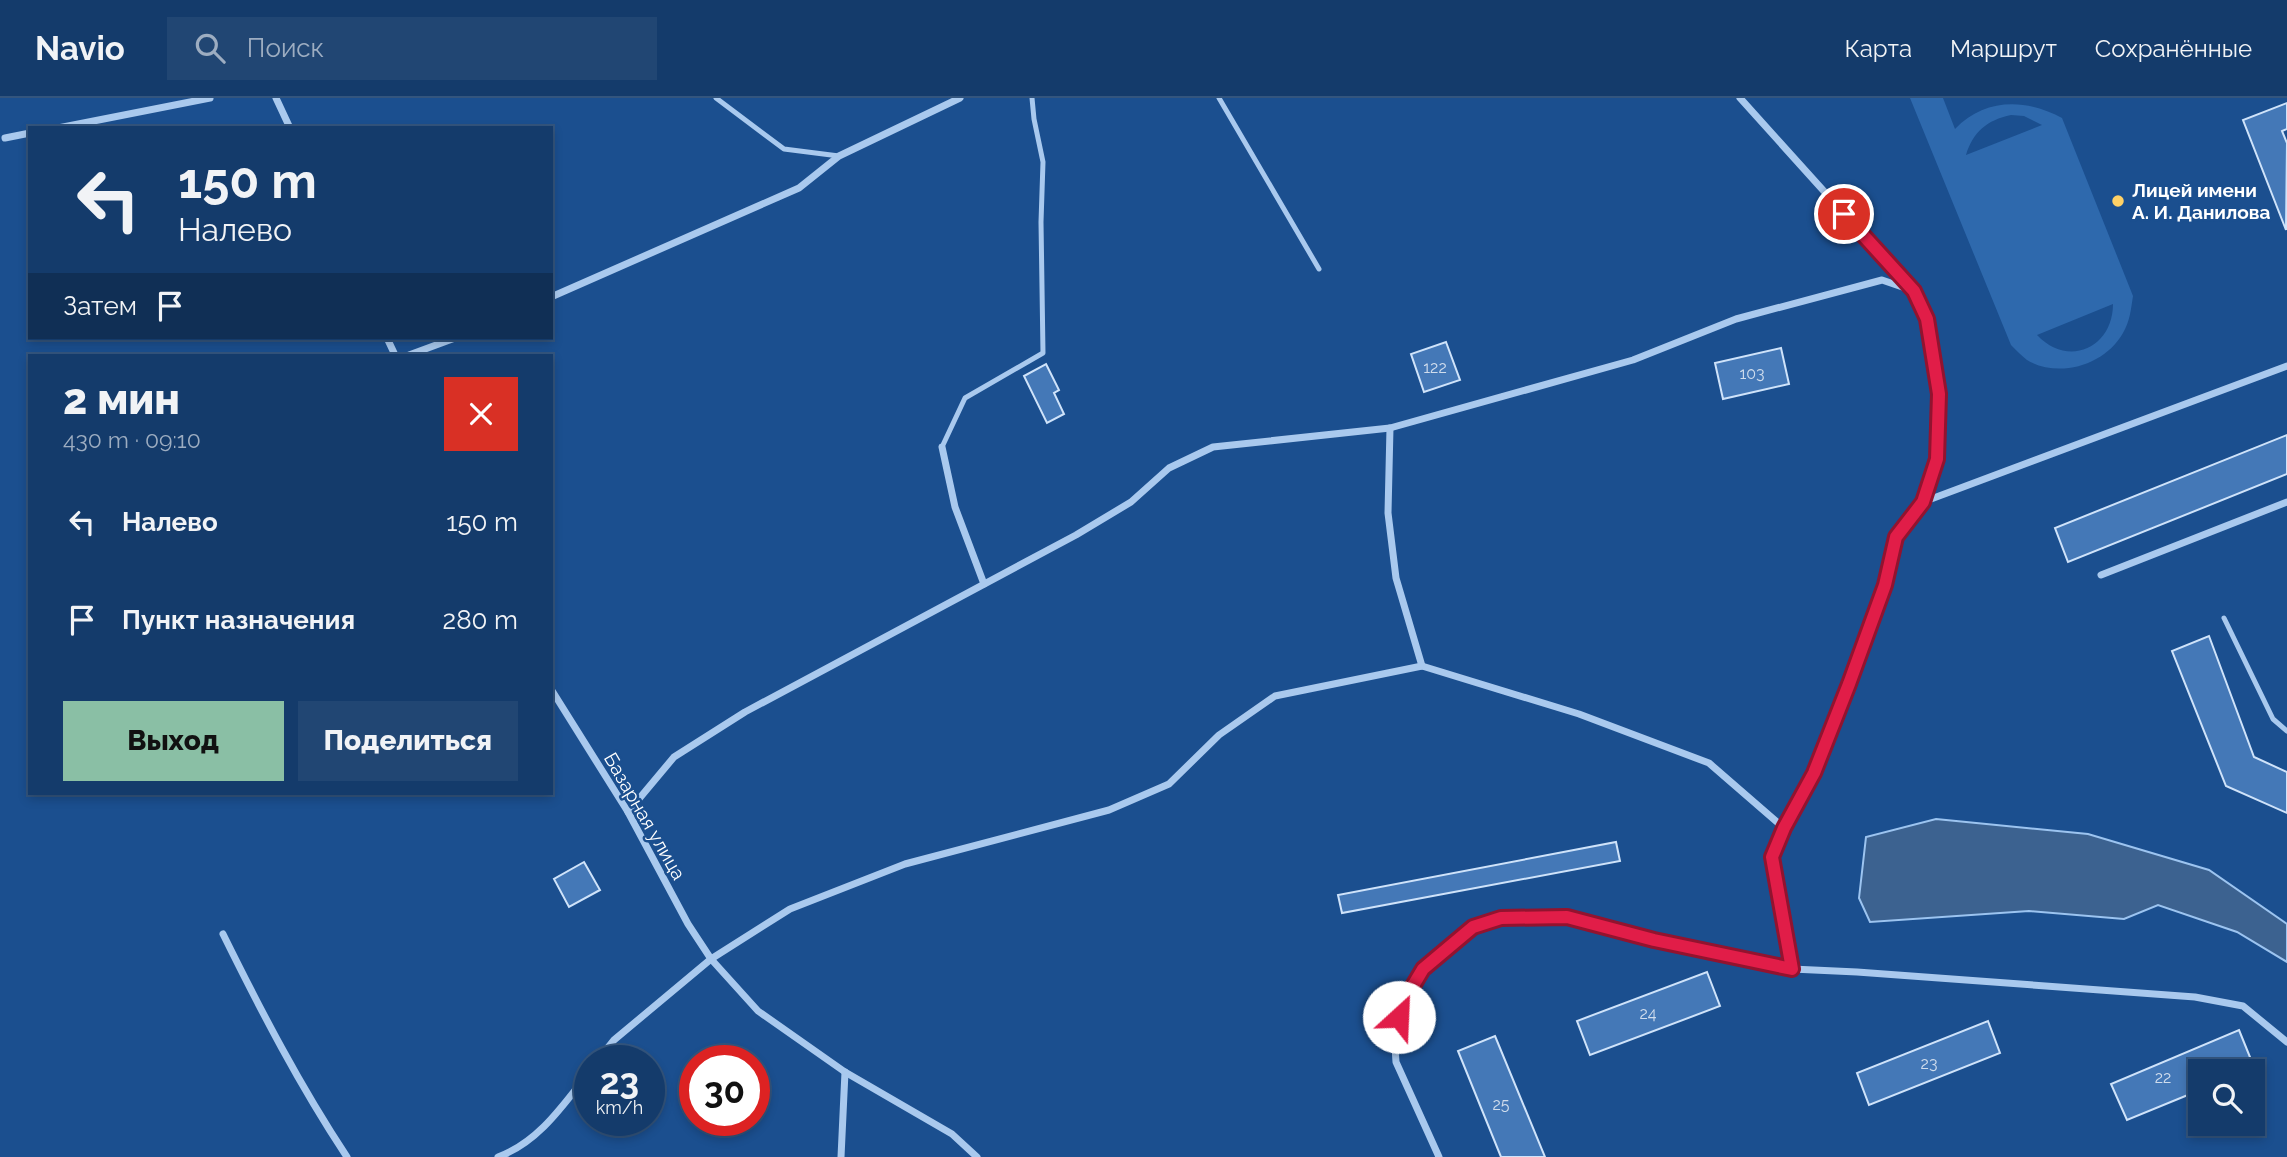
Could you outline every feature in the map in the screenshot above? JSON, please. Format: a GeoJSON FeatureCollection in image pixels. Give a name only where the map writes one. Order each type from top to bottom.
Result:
{"type":"FeatureCollection","features":[{"type":"Feature","properties":{"kind":"street"},"geometry":{"type":"LineString","coordinates":[[68,126],[210,98]]}},
{"type":"Feature","properties":{"kind":"street"},"geometry":{"type":"LineString","coordinates":[[276,98],[289,126]]}},
{"type":"Feature","properties":{"kind":"street"},"geometry":{"type":"LineString","coordinates":[[553,295],[799,188],[839,156],[960,98]]}},
{"type":"Feature","properties":{"kind":"street"},"geometry":{"type":"LineString","coordinates":[[1740,98],[1914,291],[1927,319],[1939,394],[1937,459],[1923,502],[1896,537],[1885,585],[1844,696],[1814,773],[1784,828],[1772,857],[1792,969]]}},
{"type":"Feature","properties":{"kind":"street"},"geometry":{"type":"LineString","coordinates":[[5,138],[28,133]]}},
{"type":"Feature","properties":{"kind":"street"},"geometry":{"type":"LineString","coordinates":[[628,812],[674,757],[744,712],[1120,509],[1170,468],[1213,447],[1390,428],[1633,360],[1736,319],[1861,286],[1882,281],[1914,291]]}},
{"type":"Feature","properties":{"kind":"street"},"geometry":{"type":"LineString","coordinates":[[412,354],[450,340]]}},
{"type":"Feature","properties":{"kind":"street"},"geometry":{"type":"LineString","coordinates":[[1923,502],[2287,366]]}},
{"type":"Feature","properties":{"kind":"street"},"geometry":{"type":"LineString","coordinates":[[1390,428],[1388,513],[1396,578],[1422,666]]}},
{"type":"Feature","properties":{"kind":"street"},"geometry":{"type":"LineString","coordinates":[[942,447],[955,508],[984,584]]}},
{"type":"Feature","properties":{"kind":"street"},"geometry":{"type":"LineString","coordinates":[[2101,575],[2287,502]]}},
{"type":"Feature","properties":{"kind":"street"},"geometry":{"type":"LineString","coordinates":[[610,1045],[711,959],[790,909],[905,864],[1109,810],[1169,784],[1219,735],[1275,696],[1422,666],[1579,714],[1709,763],[1784,828]]}},
{"type":"Feature","properties":{"kind":"street","name":"Базарная улица"},"geometry":{"type":"LineString","coordinates":[[553,692],[628,812],[688,924],[711,959],[758,1012],[845,1072],[952,1134],[977,1157]]}},
{"type":"Feature","properties":{"kind":"street"},"geometry":{"type":"LineString","coordinates":[[1439,1157],[1396,1062],[1394,1033],[1404,1001],[1423,969],[1473,927],[1501,918],[1567,917],[1654,940],[1792,969],[2195,997],[2243,1006],[2287,1041]]}},
{"type":"Feature","properties":{"kind":"street"},"geometry":{"type":"LineString","coordinates":[[223,934],[278,1045],[347,1157]]}},
{"type":"Feature","properties":{"kind":"street"},"geometry":{"type":"LineString","coordinates":[[841,1157],[845,1072]]}},
{"type":"Feature","properties":{"kind":"street"},"geometry":{"type":"LineString","coordinates":[[498,1157],[507,1154],[547,1126],[574,1091]]}},
{"type":"Feature","properties":{"kind":"lane"},"geometry":{"type":"LineString","coordinates":[[716,98],[784,149],[839,156]]}},
{"type":"Feature","properties":{"kind":"lane"},"geometry":{"type":"LineString","coordinates":[[942,447],[965,398],[1043,353],[1043,162],[1032,98]]}},
{"type":"Feature","properties":{"kind":"lane"},"geometry":{"type":"LineString","coordinates":[[1219,98],[1319,269]]}},
{"type":"Feature","properties":{"kind":"lane"},"geometry":{"type":"LineString","coordinates":[[2224,618],[2273,719],[2287,731]]}},
{"type":"Feature","properties":{"kind":"shaded area"},"geometry":{"type":"Polygon","coordinates":[[[1910,98],[1943,98],[1955,129],[1979,111],[2006,104],[2034,107],[2062,118],[2133,296],[2130,315],[2115,344],[2093,361],[2080,366],[2040,366],[2027,360],[2011,345],[1910,98]],[[2011,115],[1982,128],[1966,155],[2042,125],[2024,116],[2011,115]],[[2113,304],[2037,335],[2049,345],[2062,350],[2087,348],[2097,342],[2105,332],[2111,319],[2113,304]]]}},
{"type":"Feature","properties":{"kind":"shaded area"},"geometry":{"type":"Polygon","coordinates":[[[1936,819],[2088,834],[2209,870],[2287,924],[2287,962],[2237,932],[2158,905],[2124,919],[2029,911],[1870,922],[1859,898],[1866,837],[1936,819]]]}},
{"type":"Feature","properties":{"kind":"building"},"geometry":{"type":"Polygon","coordinates":[[[2287,103],[2287,129],[2282,131],[2287,143],[2286,230],[2243,120],[2287,103]]]}},
{"type":"Feature","properties":{"kind":"building"},"geometry":{"type":"Polygon","coordinates":[[[1446,342],[1460,380],[1424,392],[1411,354],[1446,342]]]}},
{"type":"Feature","properties":{"kind":"building"},"geometry":{"type":"Polygon","coordinates":[[[1781,348],[1789,384],[1723,399],[1715,363],[1781,348]]]}},
{"type":"Feature","properties":{"kind":"building"},"geometry":{"type":"Polygon","coordinates":[[[1046,364],[1059,390],[1054,393],[1064,414],[1047,423],[1024,376],[1046,364]]]}},
{"type":"Feature","properties":{"kind":"building"},"geometry":{"type":"Polygon","coordinates":[[[2287,435],[2287,474],[2068,562],[2055,528],[2287,435]]]}},
{"type":"Feature","properties":{"kind":"building"},"geometry":{"type":"Polygon","coordinates":[[[2209,636],[2254,757],[2287,772],[2287,813],[2226,786],[2172,651],[2209,636]]]}},
{"type":"Feature","properties":{"kind":"building"},"geometry":{"type":"Polygon","coordinates":[[[1616,842],[1620,861],[1342,913],[1338,895],[1616,842]]]}},
{"type":"Feature","properties":{"kind":"building"},"geometry":{"type":"Polygon","coordinates":[[[584,862],[600,890],[569,907],[554,879],[584,862]]]}},
{"type":"Feature","properties":{"kind":"building"},"geometry":{"type":"Polygon","coordinates":[[[1707,972],[1720,1006],[1590,1055],[1577,1021],[1707,972]]]}},
{"type":"Feature","properties":{"kind":"building"},"geometry":{"type":"Polygon","coordinates":[[[1988,1021],[2000,1053],[1869,1105],[1857,1073],[1988,1021]]]}},
{"type":"Feature","properties":{"kind":"building"},"geometry":{"type":"Polygon","coordinates":[[[2239,1030],[2251,1059],[2188,1059],[2188,1095],[2127,1120],[2111,1084],[2239,1030]]]}},
{"type":"Feature","properties":{"kind":"building"},"geometry":{"type":"Polygon","coordinates":[[[1495,1036],[1545,1157],[1501,1157],[1458,1051],[1495,1036]]]}},
{"type":"Feature","properties":{"kind":"place","name":"Лицей имени А. И. Данилова"},"geometry":{"type":"Point","coordinates":[2118,201]}},
{"type":"Feature","properties":{"kind":"route"},"geometry":{"type":"LineString","coordinates":[[1399,1017],[1404,1001],[1423,969],[1473,927],[1501,918],[1567,917],[1654,940],[1792,969],[1772,857],[1784,828],[1814,773],[1849,684],[1885,585],[1896,537],[1923,502],[1937,459],[1939,394],[1927,319],[1914,291],[1844,214]]}}]}
